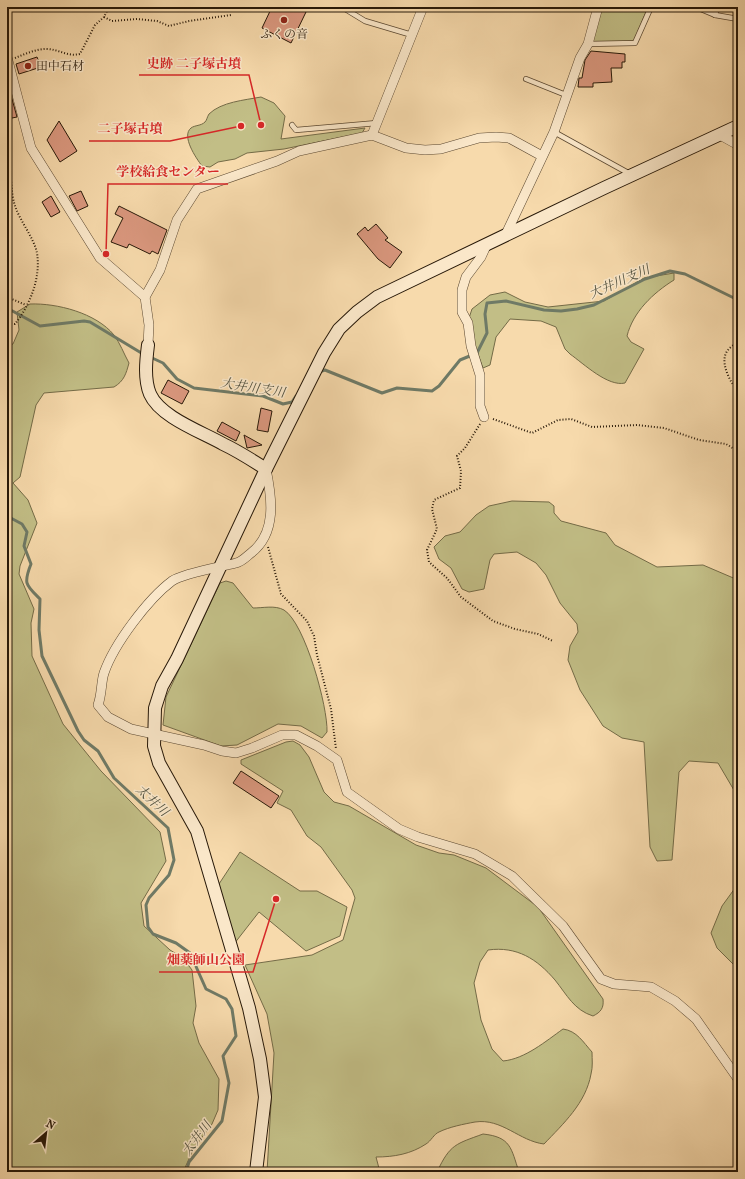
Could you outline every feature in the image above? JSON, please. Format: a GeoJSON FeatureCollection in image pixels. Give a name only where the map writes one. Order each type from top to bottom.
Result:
{"type":"FeatureCollection","features":[{"type":"Feature","properties":{"kind":"street"},"geometry":{"type":"LineString","coordinates":[[372,135],[423,7]]}},
{"type":"Feature","properties":{"kind":"street"},"geometry":{"type":"LineString","coordinates":[[506,234],[554,132],[580,58],[588,44],[598,7]]}},
{"type":"Feature","properties":{"kind":"street"},"geometry":{"type":"LineString","coordinates":[[8,59],[24,126],[34,154],[100,258],[144,297],[149,325],[146,361],[147,376],[150,394],[154,402],[176,419],[224,444],[266,469],[269,486],[271,515],[266,539],[260,547],[238,563],[220,566],[174,580],[152,599],[116,650],[104,674],[102,693],[98,705],[108,717],[131,729],[153,732],[222,751],[236,753],[282,735],[296,735],[337,760],[347,792],[399,829],[418,837],[475,854],[512,876],[563,926],[601,979],[614,984],[651,987],[675,1001],[696,1019],[738,1079]]}},
{"type":"Feature","properties":{"kind":"street"},"geometry":{"type":"LineString","coordinates":[[256,1172],[265,1097],[260,1059],[249,1008],[197,831],[159,763],[154,746],[153,732],[155,708],[162,686],[177,659],[288,423],[324,353],[339,329],[357,312],[378,297],[506,234],[738,126]]}},
{"type":"Feature","properties":{"kind":"street"},"geometry":{"type":"LineString","coordinates":[[144,297],[160,270],[177,220],[197,189],[277,161],[299,151],[372,135],[406,148],[425,150],[441,149],[479,138],[509,138],[542,156]]}},
{"type":"Feature","properties":{"kind":"street"},"geometry":{"type":"LineString","coordinates":[[720,135],[738,145]]}},
{"type":"Feature","properties":{"kind":"street"},"geometry":{"type":"LineString","coordinates":[[484,417],[480,406],[480,375],[471,346],[468,323],[462,312],[462,290],[466,277],[481,258],[487,244]]}},
{"type":"Feature","properties":{"kind":"lane"},"geometry":{"type":"LineString","coordinates":[[342,7],[364,21],[412,35]]}},
{"type":"Feature","properties":{"kind":"lane"},"geometry":{"type":"LineString","coordinates":[[588,44],[635,43],[651,7]]}},
{"type":"Feature","properties":{"kind":"lane"},"geometry":{"type":"LineString","coordinates":[[696,7],[715,15],[738,19]]}},
{"type":"Feature","properties":{"kind":"lane"},"geometry":{"type":"LineString","coordinates":[[715,15],[716,7]]}},
{"type":"Feature","properties":{"kind":"lane"},"geometry":{"type":"LineString","coordinates":[[526,79],[566,95]]}},
{"type":"Feature","properties":{"kind":"lane"},"geometry":{"type":"LineString","coordinates":[[292,125],[296,130],[377,123]]}},
{"type":"Feature","properties":{"kind":"lane"},"geometry":{"type":"LineString","coordinates":[[554,132],[632,176]]}},
{"type":"Feature","properties":{"kind":"path"},"geometry":{"type":"LineString","coordinates":[[8,59],[45,49],[72,56],[80,54],[95,26],[104,18],[109,7]]}},
{"type":"Feature","properties":{"kind":"path"},"geometry":{"type":"LineString","coordinates":[[104,18],[112,21],[137,19],[157,21],[169,26],[189,21],[231,15]]}},
{"type":"Feature","properties":{"kind":"path"},"geometry":{"type":"LineString","coordinates":[[7,152],[11,167],[14,205],[37,253],[35,286],[15,324],[7,323]]}},
{"type":"Feature","properties":{"kind":"path"},"geometry":{"type":"LineString","coordinates":[[738,275],[738,280]]}},
{"type":"Feature","properties":{"kind":"path"},"geometry":{"type":"LineString","coordinates":[[7,297],[26,305]]}},
{"type":"Feature","properties":{"kind":"path"},"geometry":{"type":"LineString","coordinates":[[738,342],[725,354],[725,360],[730,379],[738,391]]}},
{"type":"Feature","properties":{"kind":"path"},"geometry":{"type":"LineString","coordinates":[[553,641],[538,634],[514,629],[493,621],[461,597],[447,578],[429,562],[427,550],[436,529],[432,509],[434,500],[460,488],[461,471],[457,456],[465,448],[484,417],[532,433],[558,420],[571,419],[592,428],[637,425],[664,428],[699,440],[726,444],[738,451]]}},
{"type":"Feature","properties":{"kind":"path"},"geometry":{"type":"LineString","coordinates":[[266,539],[281,594],[307,621],[314,636],[317,655],[332,709],[337,760]]}},
{"type":"Feature","properties":{"kind":"shaded area"},"geometry":{"type":"Polygon","coordinates":[[[602,7],[648,7],[634,41],[591,43],[602,7]]]}},
{"type":"Feature","properties":{"kind":"shaded area"},"geometry":{"type":"Polygon","coordinates":[[[261,97],[274,103],[285,116],[281,139],[365,128],[362,133],[284,149],[247,153],[235,159],[218,162],[210,167],[202,166],[190,147],[188,132],[191,128],[206,121],[209,114],[220,107],[234,102],[261,97]]]}},
{"type":"Feature","properties":{"kind":"shaded area"},"geometry":{"type":"Polygon","coordinates":[[[674,273],[674,280],[651,297],[639,311],[630,327],[627,336],[631,342],[644,349],[625,383],[611,382],[589,369],[565,349],[556,327],[541,321],[510,319],[496,337],[490,365],[483,368],[467,324],[472,309],[490,295],[505,292],[525,302],[548,307],[604,301],[644,278],[674,273]]]}},
{"type":"Feature","properties":{"kind":"shaded area"},"geometry":{"type":"Polygon","coordinates":[[[30,304],[52,305],[87,315],[106,327],[114,335],[129,363],[124,377],[114,387],[44,393],[36,405],[20,477],[13,483],[28,500],[37,523],[20,566],[19,574],[34,609],[31,623],[32,656],[63,724],[101,771],[160,832],[166,861],[141,903],[144,926],[170,950],[183,958],[192,970],[196,1006],[193,1023],[199,1043],[219,1079],[218,1110],[212,1124],[194,1148],[183,1172],[7,1172],[7,346],[13,344],[19,330],[17,312],[30,304]]]}},
{"type":"Feature","properties":{"kind":"shaded area"},"geometry":{"type":"Polygon","coordinates":[[[512,501],[549,502],[554,506],[554,513],[561,521],[606,533],[615,545],[657,567],[703,565],[738,580],[738,797],[718,763],[689,761],[679,772],[672,860],[657,861],[650,847],[644,742],[622,738],[603,726],[580,690],[568,660],[570,646],[578,632],[577,624],[560,603],[546,575],[536,563],[517,552],[494,554],[490,560],[484,589],[469,592],[462,589],[451,568],[439,559],[434,547],[445,536],[460,532],[476,515],[489,506],[512,501]]]}},
{"type":"Feature","properties":{"kind":"shaded area"},"geometry":{"type":"Polygon","coordinates":[[[226,581],[233,583],[253,608],[273,607],[284,610],[292,618],[300,631],[314,666],[324,704],[327,732],[322,738],[301,726],[278,724],[237,745],[221,746],[163,725],[166,697],[220,583],[226,581]]]}},
{"type":"Feature","properties":{"kind":"shaded area"},"geometry":{"type":"Polygon","coordinates":[[[293,741],[300,745],[309,757],[324,792],[334,802],[349,806],[416,845],[439,853],[454,855],[486,868],[538,907],[603,999],[603,1005],[598,1013],[593,1016],[586,1013],[571,1001],[555,980],[541,966],[534,960],[517,952],[498,949],[488,950],[480,962],[474,983],[481,1020],[492,1049],[503,1061],[511,1060],[527,1053],[563,1029],[576,1035],[592,1052],[592,1071],[588,1085],[579,1104],[559,1129],[544,1144],[526,1139],[494,1123],[475,1122],[452,1127],[439,1132],[426,1144],[408,1153],[396,1156],[376,1157],[380,1172],[267,1172],[274,1053],[267,1014],[245,965],[312,955],[343,940],[355,898],[352,890],[321,847],[307,836],[291,810],[277,803],[283,791],[241,764],[241,760],[286,742],[293,741]]]}},
{"type":"Feature","properties":{"kind":"shaded area"},"geometry":{"type":"Polygon","coordinates":[[[240,852],[300,891],[317,891],[347,907],[340,936],[306,951],[259,912],[234,944],[217,887],[240,852]]]}},
{"type":"Feature","properties":{"kind":"shaded area"},"geometry":{"type":"Polygon","coordinates":[[[738,884],[738,969],[717,948],[711,933],[722,906],[738,884]]]}},
{"type":"Feature","properties":{"kind":"shaded area"},"geometry":{"type":"Polygon","coordinates":[[[483,1134],[505,1141],[514,1156],[519,1172],[437,1172],[450,1150],[466,1140],[483,1134]]]}},
{"type":"Feature","properties":{"kind":"building","name":"ふくの音"},"geometry":{"type":"Polygon","coordinates":[[[272,7],[296,7],[306,12],[291,43],[262,28],[272,7]]]}},
{"type":"Feature","properties":{"kind":"building"},"geometry":{"type":"Polygon","coordinates":[[[591,51],[625,54],[625,62],[622,62],[622,68],[611,68],[612,82],[593,83],[593,87],[578,87],[579,78],[582,78],[585,60],[591,51]]]}},
{"type":"Feature","properties":{"kind":"building","name":"田中石材"},"geometry":{"type":"Polygon","coordinates":[[[37,57],[41,67],[19,74],[16,64],[37,57]]]}},
{"type":"Feature","properties":{"kind":"building"},"geometry":{"type":"Polygon","coordinates":[[[7,81],[17,117],[7,119],[7,81]]]}},
{"type":"Feature","properties":{"kind":"building"},"geometry":{"type":"Polygon","coordinates":[[[59,121],[77,151],[60,162],[47,140],[59,121]]]}},
{"type":"Feature","properties":{"kind":"building"},"geometry":{"type":"Polygon","coordinates":[[[81,191],[88,206],[77,211],[69,196],[81,191]]]}},
{"type":"Feature","properties":{"kind":"building"},"geometry":{"type":"Polygon","coordinates":[[[51,196],[60,212],[51,217],[42,202],[51,196]]]}},
{"type":"Feature","properties":{"kind":"building"},"geometry":{"type":"Polygon","coordinates":[[[119,206],[167,230],[158,254],[152,251],[150,254],[129,244],[127,248],[111,242],[123,218],[115,214],[119,206]]]}},
{"type":"Feature","properties":{"kind":"building"},"geometry":{"type":"Polygon","coordinates":[[[376,224],[388,238],[385,240],[402,252],[390,268],[378,259],[357,234],[365,227],[368,231],[376,224]]]}},
{"type":"Feature","properties":{"kind":"building"},"geometry":{"type":"Polygon","coordinates":[[[168,380],[189,391],[182,404],[161,393],[168,380]]]}},
{"type":"Feature","properties":{"kind":"building"},"geometry":{"type":"Polygon","coordinates":[[[261,408],[272,411],[268,432],[257,430],[261,408]]]}},
{"type":"Feature","properties":{"kind":"building"},"geometry":{"type":"Polygon","coordinates":[[[222,422],[240,432],[236,441],[217,431],[222,422]]]}},
{"type":"Feature","properties":{"kind":"building"},"geometry":{"type":"Polygon","coordinates":[[[244,435],[262,445],[247,448],[244,435]]]}},
{"type":"Feature","properties":{"kind":"building"},"geometry":{"type":"Polygon","coordinates":[[[241,771],[279,796],[271,808],[233,783],[241,771]]]}},
{"type":"Feature","properties":{"kind":"waterway","name":"大井川支川"},"geometry":{"type":"LineString","coordinates":[[319,372],[325,370],[382,393],[397,388],[432,391],[439,386],[460,360],[477,353],[487,333],[485,314],[487,303],[506,301],[544,310],[561,311],[577,309],[594,305],[645,279],[670,271],[685,274],[738,300]]}},
{"type":"Feature","properties":{"kind":"waterway","name":"大井川支川"},"geometry":{"type":"LineString","coordinates":[[7,308],[40,326],[84,321],[90,322],[143,354]]}},
{"type":"Feature","properties":{"kind":"waterway","name":"大井川支川"},"geometry":{"type":"LineString","coordinates":[[150,357],[163,363],[177,379],[194,388],[263,396],[283,404],[292,402],[296,396]]}},
{"type":"Feature","properties":{"kind":"waterway","name":"太井川"},"geometry":{"type":"LineString","coordinates":[[7,516],[22,524],[27,532],[24,546],[31,564],[27,576],[27,584],[40,599],[39,630],[42,656],[78,731],[84,740],[98,751],[114,778],[168,828],[174,860],[169,875],[149,898],[146,905],[148,927],[153,934],[176,943],[190,953],[206,989],[226,999],[232,1009],[236,1036],[223,1056],[229,1083],[222,1121],[189,1162],[186,1172]]}},
{"type":"Feature","properties":{"kind":"place","name":"ふくの音"},"geometry":{"type":"Point","coordinates":[284,20]}},
{"type":"Feature","properties":{"kind":"place","name":"田中石材"},"geometry":{"type":"Point","coordinates":[28,66]}},
{"type":"Feature","properties":{"kind":"place","name":"史跡 二子塚古墳"},"geometry":{"type":"Point","coordinates":[261,125]}},
{"type":"Feature","properties":{"kind":"place","name":"二子塚古墳"},"geometry":{"type":"Point","coordinates":[241,126]}},
{"type":"Feature","properties":{"kind":"place","name":"学校給食センター"},"geometry":{"type":"Point","coordinates":[106,254]}},
{"type":"Feature","properties":{"kind":"place","name":"畑薬師山公園"},"geometry":{"type":"Point","coordinates":[276,899]}}]}
